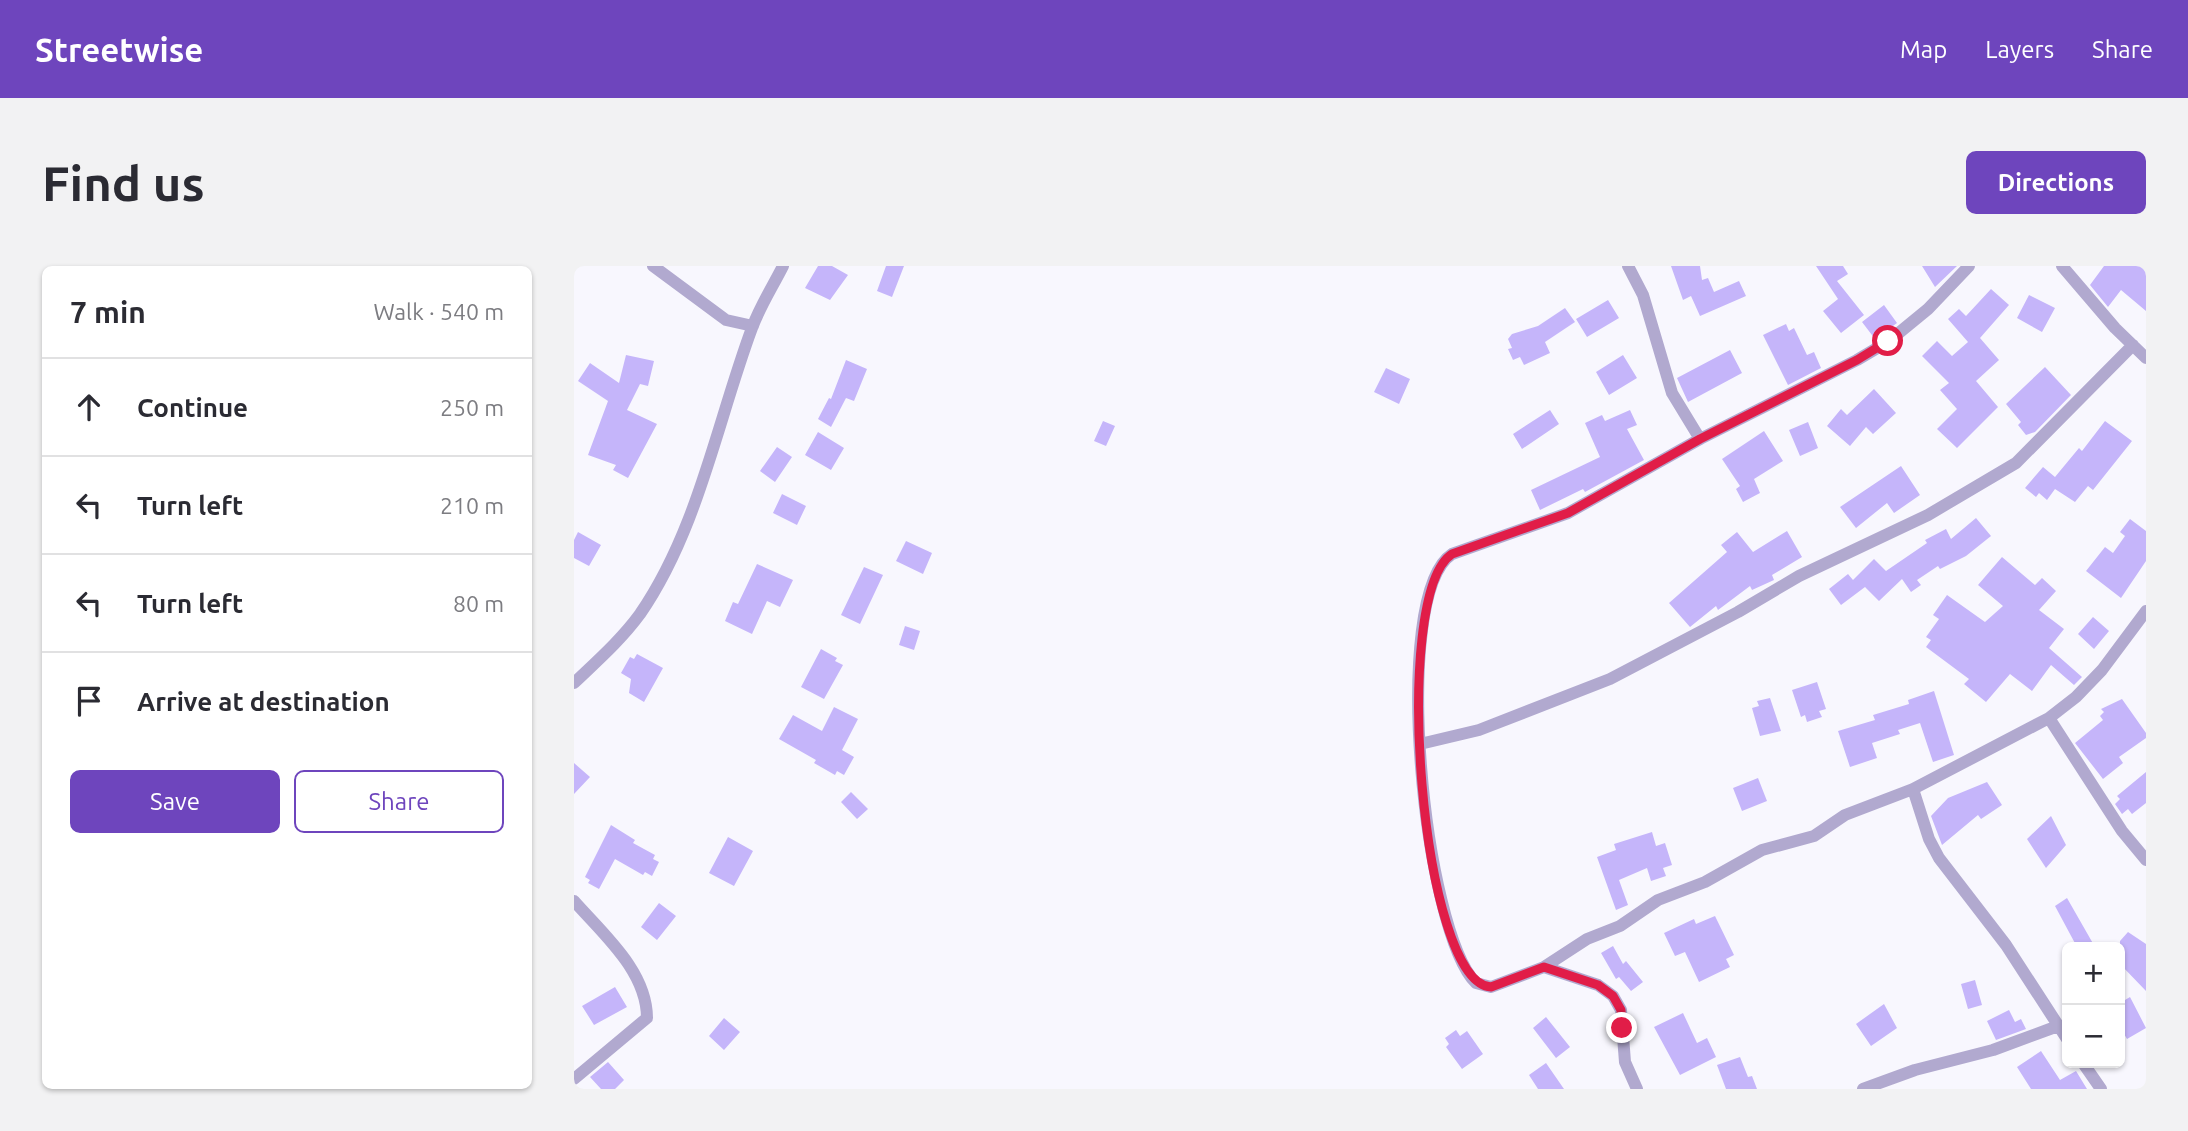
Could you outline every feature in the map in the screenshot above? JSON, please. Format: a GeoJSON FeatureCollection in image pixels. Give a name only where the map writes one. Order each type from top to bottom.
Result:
{"type":"FeatureCollection","features":[{"type":"Feature","properties":{"kind":"street"},"geometry":{"type":"LineString","coordinates":[[653,266],[726,320],[752,326]]}},
{"type":"Feature","properties":{"kind":"street"},"geometry":{"type":"LineString","coordinates":[[574,683],[626,632],[656,586],[679,539],[752,326],[783,266]]}},
{"type":"Feature","properties":{"kind":"street"},"geometry":{"type":"LineString","coordinates":[[1628,266],[1643,295],[1671,393],[1700,439]]}},
{"type":"Feature","properties":{"kind":"street"},"geometry":{"type":"LineString","coordinates":[[1969,266],[1928,309],[1888,341],[1857,360],[1700,439],[1568,513],[1445,559],[1435,574],[1429,595],[1419,696],[1420,744],[1423,803],[1432,867],[1458,956],[1469,977],[1483,987],[1491,987],[1544,967],[1587,939],[1620,926],[1658,900],[1705,882],[1747,857],[1814,836],[1845,815],[1913,789],[2049,718],[2076,697],[2102,670],[2146,611]]}},
{"type":"Feature","properties":{"kind":"street"},"geometry":{"type":"LineString","coordinates":[[2062,266],[2146,358]]}},
{"type":"Feature","properties":{"kind":"street"},"geometry":{"type":"LineString","coordinates":[[1420,744],[1479,730],[1609,679],[1738,612],[1799,576],[1928,515],[2016,463],[2133,345]]}},
{"type":"Feature","properties":{"kind":"street"},"geometry":{"type":"LineString","coordinates":[[2049,718],[2122,831],[2146,860]]}},
{"type":"Feature","properties":{"kind":"street"},"geometry":{"type":"LineString","coordinates":[[1913,789],[1929,839],[1939,858],[2006,945],[2062,1032]]}},
{"type":"Feature","properties":{"kind":"street"},"geometry":{"type":"LineString","coordinates":[[574,901],[625,961],[643,989],[647,1005],[647,1018],[574,1079]]}},
{"type":"Feature","properties":{"kind":"street"},"geometry":{"type":"LineString","coordinates":[[1544,967],[1598,985],[1613,996],[1621,1010],[1625,1062],[1637,1089]]}},
{"type":"Feature","properties":{"kind":"street"},"geometry":{"type":"LineString","coordinates":[[1863,1089],[1915,1070],[1993,1050],[2058,1026]]}},
{"type":"Feature","properties":{"kind":"street"},"geometry":{"type":"LineString","coordinates":[[2086,1068],[2101,1089]]}},
{"type":"Feature","properties":{"kind":"building"},"geometry":{"type":"Polygon","coordinates":[[[818,266],[832,266],[848,275],[830,300],[805,288],[818,266]]]}},
{"type":"Feature","properties":{"kind":"building"},"geometry":{"type":"Polygon","coordinates":[[[886,266],[904,266],[892,297],[877,291],[886,266]]]}},
{"type":"Feature","properties":{"kind":"building"},"geometry":{"type":"Polygon","coordinates":[[[1671,266],[1700,266],[1702,280],[1708,278],[1714,292],[1739,281],[1746,296],[1700,316],[1691,296],[1683,300],[1671,266]]]}},
{"type":"Feature","properties":{"kind":"building"},"geometry":{"type":"Polygon","coordinates":[[[1816,266],[1843,266],[1848,274],[1837,281],[1864,315],[1841,333],[1823,311],[1838,299],[1816,266]]]}},
{"type":"Feature","properties":{"kind":"building"},"geometry":{"type":"Polygon","coordinates":[[[1922,266],[1957,266],[1935,287],[1922,266]]]}},
{"type":"Feature","properties":{"kind":"building"},"geometry":{"type":"Polygon","coordinates":[[[2104,266],[2146,266],[2146,311],[2121,290],[2108,307],[2090,285],[2104,266]]]}},
{"type":"Feature","properties":{"kind":"building"},"geometry":{"type":"Polygon","coordinates":[[[1991,289],[2009,305],[1980,338],[1999,360],[1976,381],[1998,407],[1957,448],[1937,429],[1957,409],[1940,390],[1949,383],[1922,356],[1937,341],[1952,356],[1968,342],[1948,319],[1959,309],[1966,316],[1991,289]]]}},
{"type":"Feature","properties":{"kind":"building"},"geometry":{"type":"Polygon","coordinates":[[[2029,295],[2055,308],[2042,332],[2017,318],[2029,295]]]}},
{"type":"Feature","properties":{"kind":"building"},"geometry":{"type":"Polygon","coordinates":[[[1608,300],[1619,318],[1587,337],[1576,319],[1608,300]]]}},
{"type":"Feature","properties":{"kind":"building"},"geometry":{"type":"Polygon","coordinates":[[[1884,305],[1897,323],[1875,339],[1862,322],[1884,305]]]}},
{"type":"Feature","properties":{"kind":"building"},"geometry":{"type":"Polygon","coordinates":[[[1565,308],[1575,322],[1545,342],[1550,353],[1524,365],[1520,357],[1513,360],[1508,349],[1512,348],[1508,339],[1512,334],[1538,326],[1565,308]]]}},
{"type":"Feature","properties":{"kind":"building"},"geometry":{"type":"Polygon","coordinates":[[[1786,324],[1789,331],[1794,328],[1807,355],[1814,352],[1821,368],[1788,385],[1763,335],[1786,324]]]}},
{"type":"Feature","properties":{"kind":"building"},"geometry":{"type":"Polygon","coordinates":[[[1730,350],[1742,373],[1688,402],[1677,378],[1730,350]]]}},
{"type":"Feature","properties":{"kind":"building"},"geometry":{"type":"Polygon","coordinates":[[[626,355],[654,361],[648,386],[640,384],[627,410],[657,424],[628,478],[613,470],[616,465],[588,455],[608,401],[578,381],[590,363],[619,383],[626,355]]]}},
{"type":"Feature","properties":{"kind":"building"},"geometry":{"type":"Polygon","coordinates":[[[1623,355],[1637,378],[1609,395],[1596,372],[1623,355]]]}},
{"type":"Feature","properties":{"kind":"building"},"geometry":{"type":"Polygon","coordinates":[[[846,360],[867,369],[854,401],[846,398],[831,427],[818,419],[829,398],[831,399],[846,360]]]}},
{"type":"Feature","properties":{"kind":"building"},"geometry":{"type":"Polygon","coordinates":[[[2045,367],[2071,395],[2035,432],[2026,435],[2018,425],[2021,422],[2006,404],[2045,367]]]}},
{"type":"Feature","properties":{"kind":"building"},"geometry":{"type":"Polygon","coordinates":[[[1386,368],[1410,379],[1399,404],[1374,392],[1386,368]]]}},
{"type":"Feature","properties":{"kind":"building"},"geometry":{"type":"Polygon","coordinates":[[[1874,389],[1896,413],[1873,434],[1866,427],[1850,446],[1827,426],[1841,409],[1847,415],[1874,389]]]}},
{"type":"Feature","properties":{"kind":"building"},"geometry":{"type":"Polygon","coordinates":[[[1550,410],[1559,424],[1522,449],[1513,434],[1550,410]]]}},
{"type":"Feature","properties":{"kind":"building"},"geometry":{"type":"Polygon","coordinates":[[[1630,410],[1637,425],[1627,429],[1644,460],[1585,492],[1583,489],[1540,510],[1531,490],[1600,457],[1585,423],[1602,415],[1605,421],[1630,410]]]}},
{"type":"Feature","properties":{"kind":"building"},"geometry":{"type":"Polygon","coordinates":[[[1103,421],[1115,426],[1106,446],[1094,441],[1103,421]]]}},
{"type":"Feature","properties":{"kind":"building"},"geometry":{"type":"Polygon","coordinates":[[[2105,421],[2132,441],[2093,490],[2088,486],[2075,502],[2055,489],[2047,500],[2039,493],[2036,497],[2025,488],[2043,467],[2055,477],[2079,448],[2082,451],[2105,421]]]}},
{"type":"Feature","properties":{"kind":"building"},"geometry":{"type":"Polygon","coordinates":[[[1808,422],[1818,448],[1800,456],[1789,430],[1808,422]]]}},
{"type":"Feature","properties":{"kind":"building"},"geometry":{"type":"Polygon","coordinates":[[[1764,431],[1783,461],[1754,479],[1760,493],[1743,502],[1736,489],[1740,486],[1722,459],[1764,431]]]}},
{"type":"Feature","properties":{"kind":"building"},"geometry":{"type":"Polygon","coordinates":[[[818,432],[844,448],[831,470],[805,455],[818,432]]]}},
{"type":"Feature","properties":{"kind":"building"},"geometry":{"type":"Polygon","coordinates":[[[777,447],[792,457],[775,482],[760,471],[777,447]]]}},
{"type":"Feature","properties":{"kind":"building"},"geometry":{"type":"Polygon","coordinates":[[[1901,466],[1920,495],[1894,513],[1887,503],[1856,528],[1840,507],[1901,466]]]}},
{"type":"Feature","properties":{"kind":"building"},"geometry":{"type":"Polygon","coordinates":[[[782,494],[806,506],[797,525],[773,513],[782,494]]]}},
{"type":"Feature","properties":{"kind":"building"},"geometry":{"type":"Polygon","coordinates":[[[1976,518],[1991,536],[1966,556],[1940,569],[1938,566],[1917,580],[1921,585],[1911,592],[1902,579],[1879,601],[1865,587],[1841,605],[1829,589],[1848,574],[1853,580],[1874,559],[1886,571],[1927,543],[1925,540],[1946,529],[1951,539],[1976,518]]]}},
{"type":"Feature","properties":{"kind":"building"},"geometry":{"type":"Polygon","coordinates":[[[2130,519],[2146,531],[2146,561],[2121,598],[2086,571],[2105,547],[2113,553],[2125,536],[2120,532],[2130,519]]]}},
{"type":"Feature","properties":{"kind":"building"},"geometry":{"type":"Polygon","coordinates":[[[1787,531],[1802,557],[1772,575],[1774,580],[1752,590],[1750,586],[1718,610],[1716,606],[1690,627],[1669,603],[1727,552],[1721,545],[1737,532],[1753,552],[1787,531]]]}},
{"type":"Feature","properties":{"kind":"building"},"geometry":{"type":"Polygon","coordinates":[[[578,532],[601,545],[589,566],[574,558],[574,540],[578,532]]]}},
{"type":"Feature","properties":{"kind":"building"},"geometry":{"type":"Polygon","coordinates":[[[906,541],[932,553],[923,574],[896,561],[906,541]]]}},
{"type":"Feature","properties":{"kind":"building"},"geometry":{"type":"Polygon","coordinates":[[[2002,557],[2035,585],[2042,578],[2056,591],[2039,610],[2064,629],[2049,648],[2082,677],[2074,685],[2051,665],[2032,691],[2010,674],[1986,702],[1964,684],[1969,679],[1926,647],[1931,640],[1926,637],[1939,619],[1933,615],[1947,595],[1985,622],[2003,606],[1978,585],[2002,557]]]}},
{"type":"Feature","properties":{"kind":"building"},"geometry":{"type":"Polygon","coordinates":[[[757,564],[793,580],[780,607],[767,601],[752,634],[725,621],[733,602],[738,604],[757,564]]]}},
{"type":"Feature","properties":{"kind":"building"},"geometry":{"type":"Polygon","coordinates":[[[864,567],[883,575],[860,624],[841,615],[864,567]]]}},
{"type":"Feature","properties":{"kind":"building"},"geometry":{"type":"Polygon","coordinates":[[[2093,617],[2109,631],[2094,649],[2078,634],[2093,617]]]}},
{"type":"Feature","properties":{"kind":"building"},"geometry":{"type":"Polygon","coordinates":[[[905,626],[920,631],[914,650],[899,645],[905,626]]]}},
{"type":"Feature","properties":{"kind":"building"},"geometry":{"type":"Polygon","coordinates":[[[821,649],[837,658],[835,661],[843,665],[824,699],[801,687],[821,649]]]}},
{"type":"Feature","properties":{"kind":"building"},"geometry":{"type":"Polygon","coordinates":[[[637,654],[663,668],[644,702],[629,693],[631,679],[621,673],[630,657],[634,659],[637,654]]]}},
{"type":"Feature","properties":{"kind":"building"},"geometry":{"type":"Polygon","coordinates":[[[1817,682],[1826,709],[1819,711],[1822,717],[1807,722],[1805,715],[1801,717],[1792,690],[1817,682]]]}},
{"type":"Feature","properties":{"kind":"building"},"geometry":{"type":"Polygon","coordinates":[[[1934,691],[1954,755],[1933,762],[1920,723],[1898,730],[1900,734],[1872,743],[1877,758],[1850,767],[1838,731],[1875,720],[1873,715],[1909,704],[1908,700],[1934,691]]]}},
{"type":"Feature","properties":{"kind":"building"},"geometry":{"type":"Polygon","coordinates":[[[1770,698],[1781,731],[1760,736],[1752,708],[1759,706],[1757,701],[1770,698]]]}},
{"type":"Feature","properties":{"kind":"building"},"geometry":{"type":"Polygon","coordinates":[[[2122,699],[2146,733],[2146,738],[2119,757],[2123,763],[2103,779],[2075,743],[2103,720],[2100,716],[2104,712],[2101,709],[2122,699]]]}},
{"type":"Feature","properties":{"kind":"building"},"geometry":{"type":"Polygon","coordinates":[[[834,707],[858,719],[842,750],[854,757],[844,775],[837,771],[835,775],[814,763],[816,760],[779,739],[793,715],[822,731],[834,707]]]}},
{"type":"Feature","properties":{"kind":"building"},"geometry":{"type":"Polygon","coordinates":[[[574,763],[590,777],[574,794],[574,763]]]}},
{"type":"Feature","properties":{"kind":"building"},"geometry":{"type":"Polygon","coordinates":[[[2146,772],[2146,803],[2132,814],[2128,809],[2122,814],[2115,804],[2120,799],[2117,796],[2146,772]]]}},
{"type":"Feature","properties":{"kind":"building"},"geometry":{"type":"Polygon","coordinates":[[[1758,778],[1767,801],[1742,811],[1733,788],[1758,778]]]}},
{"type":"Feature","properties":{"kind":"building"},"geometry":{"type":"Polygon","coordinates":[[[1987,782],[2002,805],[1981,819],[1978,815],[1942,845],[1931,816],[1948,798],[1987,782]]]}},
{"type":"Feature","properties":{"kind":"building"},"geometry":{"type":"Polygon","coordinates":[[[851,792],[868,809],[857,819],[841,802],[851,792]]]}},
{"type":"Feature","properties":{"kind":"building"},"geometry":{"type":"Polygon","coordinates":[[[2051,816],[2066,845],[2046,868],[2027,839],[2051,816]]]}},
{"type":"Feature","properties":{"kind":"building"},"geometry":{"type":"Polygon","coordinates":[[[611,825],[635,840],[633,843],[655,855],[653,859],[659,862],[652,876],[645,872],[643,875],[615,859],[599,889],[588,883],[590,880],[585,877],[611,825]]]}},
{"type":"Feature","properties":{"kind":"building"},"geometry":{"type":"Polygon","coordinates":[[[1652,832],[1656,846],[1665,843],[1672,865],[1663,868],[1666,876],[1651,881],[1647,868],[1619,880],[1628,905],[1616,910],[1597,857],[1616,850],[1614,844],[1652,832]]]}},
{"type":"Feature","properties":{"kind":"building"},"geometry":{"type":"Polygon","coordinates":[[[728,837],[753,851],[734,886],[709,873],[728,837]]]}},
{"type":"Feature","properties":{"kind":"building"},"geometry":{"type":"Polygon","coordinates":[[[2067,898],[2092,942],[2074,942],[2055,906],[2067,898]]]}},
{"type":"Feature","properties":{"kind":"building"},"geometry":{"type":"Polygon","coordinates":[[[659,903],[676,916],[657,940],[641,927],[659,903]]]}},
{"type":"Feature","properties":{"kind":"building"},"geometry":{"type":"Polygon","coordinates":[[[1715,916],[1734,955],[1726,959],[1730,967],[1699,982],[1685,952],[1675,956],[1664,933],[1694,919],[1696,924],[1715,916]]]}},
{"type":"Feature","properties":{"kind":"building"},"geometry":{"type":"Polygon","coordinates":[[[2128,932],[2146,944],[2146,991],[2125,969],[2125,942],[2120,941],[2128,932]]]}},
{"type":"Feature","properties":{"kind":"building"},"geometry":{"type":"Polygon","coordinates":[[[1613,946],[1623,964],[1626,961],[1643,982],[1631,991],[1619,977],[1616,979],[1601,953],[1613,946]]]}},
{"type":"Feature","properties":{"kind":"building"},"geometry":{"type":"Polygon","coordinates":[[[1975,980],[1982,1005],[1968,1009],[1961,984],[1975,980]]]}},
{"type":"Feature","properties":{"kind":"building"},"geometry":{"type":"Polygon","coordinates":[[[615,987],[627,1007],[594,1025],[582,1006],[615,987]]]}},
{"type":"Feature","properties":{"kind":"building"},"geometry":{"type":"Polygon","coordinates":[[[2130,997],[2146,1028],[2127,1039],[2125,1036],[2125,1000],[2130,997]]]}},
{"type":"Feature","properties":{"kind":"building"},"geometry":{"type":"Polygon","coordinates":[[[1884,1004],[1897,1028],[1871,1046],[1856,1024],[1884,1004]]]}},
{"type":"Feature","properties":{"kind":"building"},"geometry":{"type":"Polygon","coordinates":[[[2009,1010],[2015,1022],[2021,1019],[2026,1029],[1996,1040],[1987,1021],[2009,1010]]]}},
{"type":"Feature","properties":{"kind":"building"},"geometry":{"type":"Polygon","coordinates":[[[1683,1013],[1697,1043],[1707,1038],[1716,1057],[1680,1075],[1654,1027],[1683,1013]]]}},
{"type":"Feature","properties":{"kind":"building"},"geometry":{"type":"Polygon","coordinates":[[[1546,1017],[1570,1047],[1556,1058],[1533,1028],[1546,1017]]]}},
{"type":"Feature","properties":{"kind":"building"},"geometry":{"type":"Polygon","coordinates":[[[724,1018],[740,1032],[724,1050],[709,1036],[724,1018]]]}},
{"type":"Feature","properties":{"kind":"building"},"geometry":{"type":"Polygon","coordinates":[[[1456,1030],[1460,1036],[1467,1031],[1483,1054],[1462,1069],[1446,1047],[1449,1044],[1445,1038],[1456,1030]]]}},
{"type":"Feature","properties":{"kind":"building"},"geometry":{"type":"Polygon","coordinates":[[[2041,1051],[2060,1080],[2076,1071],[2087,1089],[2031,1089],[2017,1067],[2041,1051]]]}},
{"type":"Feature","properties":{"kind":"building"},"geometry":{"type":"Polygon","coordinates":[[[1740,1057],[1748,1077],[1752,1076],[1757,1089],[1726,1089],[1717,1065],[1740,1057]]]}},
{"type":"Feature","properties":{"kind":"building"},"geometry":{"type":"Polygon","coordinates":[[[608,1062],[624,1080],[615,1089],[601,1089],[590,1077],[608,1062]]]}},
{"type":"Feature","properties":{"kind":"building"},"geometry":{"type":"Polygon","coordinates":[[[1546,1063],[1564,1089],[1538,1089],[1529,1075],[1546,1063]]]}},
{"type":"Feature","properties":{"kind":"route"},"geometry":{"type":"LineString","coordinates":[[1622,1028],[1621,1010],[1613,996],[1598,985],[1544,967],[1491,987],[1483,987],[1469,977],[1458,956],[1432,867],[1421,783],[1419,696],[1422,651],[1429,595],[1435,574],[1452,554],[1568,513],[1700,439],[1857,360],[1888,341]]}}]}
